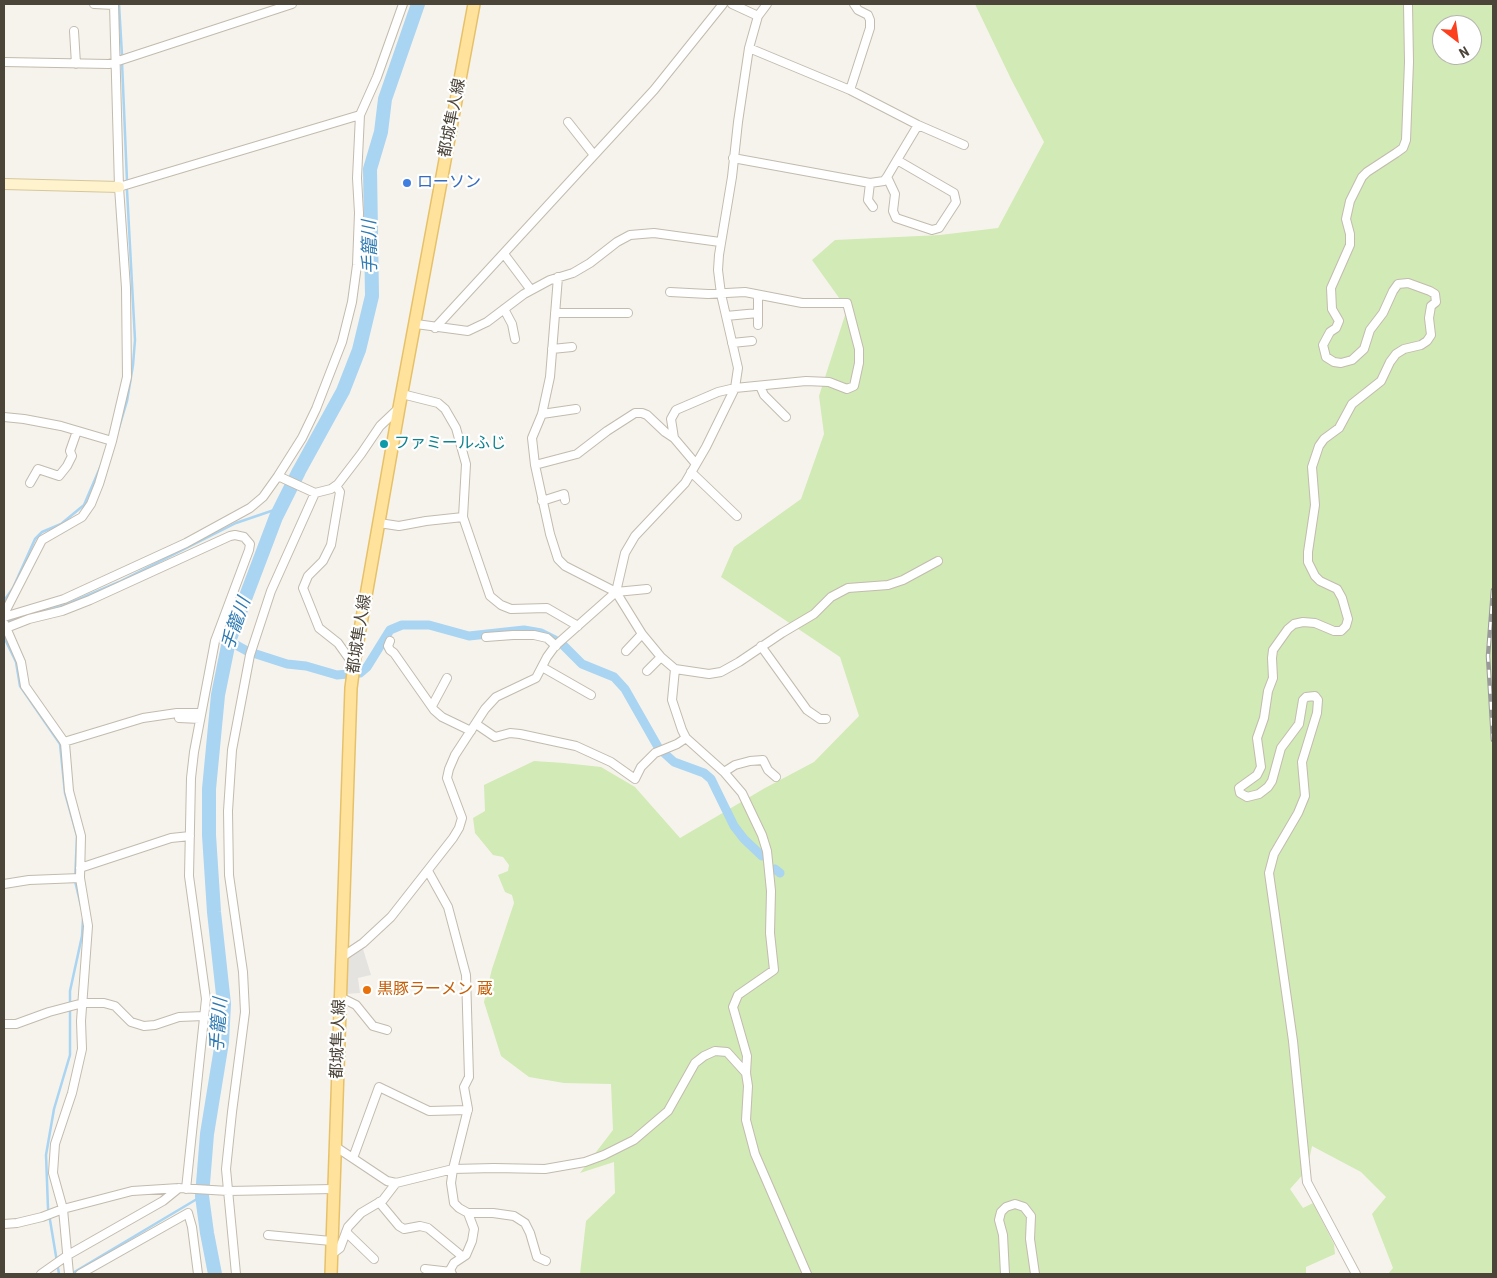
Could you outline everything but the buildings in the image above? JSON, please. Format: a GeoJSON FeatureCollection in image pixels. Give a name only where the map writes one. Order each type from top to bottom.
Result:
{"type":"FeatureCollection","features":[{"type":"Feature","properties":{"kind":"main road","name":"都城隼人線"},"geometry":{"type":"LineString","coordinates":[[331,1274],[352,681],[378,524],[474,4]]}},
{"type":"Feature","properties":{"kind":"street"},"geometry":{"type":"LineString","coordinates":[[4,616],[42,540],[82,517],[91,504],[112,441],[127,377],[126,288],[119,187],[114,4],[94,4]]}},
{"type":"Feature","properties":{"kind":"street"},"geometry":{"type":"LineString","coordinates":[[4,62],[109,64],[292,4]]}},
{"type":"Feature","properties":{"kind":"street"},"geometry":{"type":"LineString","coordinates":[[4,616],[64,599],[89,589],[202,534],[250,508],[263,497],[278,476],[302,438],[324,390],[342,342],[352,302],[357,265],[359,213],[357,178],[360,116],[377,77],[403,4]]}},
{"type":"Feature","properties":{"kind":"street"},"geometry":{"type":"LineString","coordinates":[[435,328],[654,90],[724,4]]}},
{"type":"Feature","properties":{"kind":"street"},"geometry":{"type":"LineString","coordinates":[[732,4],[758,16]]}},
{"type":"Feature","properties":{"kind":"street"},"geometry":{"type":"LineString","coordinates":[[342,957],[363,944],[379,929],[453,838],[462,822],[462,816],[450,787],[448,774],[455,755],[496,697],[534,680],[547,657],[556,646],[616,592],[625,553],[635,536],[685,483],[735,388],[738,368],[721,294],[718,270],[720,242],[732,177],[749,48],[758,16],[768,4]]}},
{"type":"Feature","properties":{"kind":"street"},"geometry":{"type":"LineString","coordinates":[[850,90],[870,28],[868,15],[858,10],[854,4]]}},
{"type":"Feature","properties":{"kind":"street"},"geometry":{"type":"LineString","coordinates":[[1356,1274],[1307,1182],[1293,1041],[1269,873],[1274,854],[1298,813],[1305,796],[1302,762],[1317,713],[1318,700],[1315,696],[1306,697],[1303,700],[1299,724],[1281,748],[1272,781],[1268,787],[1259,794],[1247,797],[1240,793],[1239,788],[1257,775],[1261,767],[1257,738],[1264,718],[1268,691],[1274,678],[1273,650],[1288,629],[1294,624],[1303,622],[1315,623],[1334,631],[1341,630],[1346,626],[1348,620],[1342,598],[1337,589],[1320,581],[1315,576],[1308,562],[1315,505],[1312,467],[1319,446],[1324,439],[1342,425],[1352,404],[1381,381],[1396,354],[1404,349],[1421,345],[1430,335],[1429,318],[1431,306],[1436,302],[1435,294],[1408,283],[1398,284],[1383,313],[1370,330],[1364,349],[1352,360],[1341,363],[1334,362],[1326,357],[1323,345],[1330,332],[1336,328],[1338,321],[1332,309],[1331,288],[1350,246],[1346,219],[1350,201],[1362,177],[1396,154],[1403,148],[1406,140],[1409,62],[1408,4]]}},
{"type":"Feature","properties":{"kind":"street"},"geometry":{"type":"LineString","coordinates":[[74,31],[76,64]]}},
{"type":"Feature","properties":{"kind":"street"},"geometry":{"type":"LineString","coordinates":[[749,48],[850,90],[964,146]]}},
{"type":"Feature","properties":{"kind":"street"},"geometry":{"type":"LineString","coordinates":[[4,184],[119,187],[360,116]]}},
{"type":"Feature","properties":{"kind":"street"},"geometry":{"type":"LineString","coordinates":[[568,122],[594,155]]}},
{"type":"Feature","properties":{"kind":"street"},"geometry":{"type":"LineString","coordinates":[[733,158],[870,183],[884,181],[918,125]]}},
{"type":"Feature","properties":{"kind":"street"},"geometry":{"type":"LineString","coordinates":[[887,176],[896,194],[893,211],[896,218],[932,230],[939,228],[956,202],[954,193],[897,160]]}},
{"type":"Feature","properties":{"kind":"street"},"geometry":{"type":"LineString","coordinates":[[870,183],[868,200],[872,207]]}},
{"type":"Feature","properties":{"kind":"street"},"geometry":{"type":"LineString","coordinates":[[416,324],[468,331],[486,322],[531,290],[558,277],[573,273],[590,263],[617,242],[630,235],[654,233],[720,242]]}},
{"type":"Feature","properties":{"kind":"street"},"geometry":{"type":"LineString","coordinates":[[504,254],[531,290]]}},
{"type":"Feature","properties":{"kind":"street"},"geometry":{"type":"LineString","coordinates":[[558,277],[550,377],[542,414],[533,436],[535,465],[550,534],[561,563],[616,592],[642,634],[661,657],[676,669],[709,674],[721,672],[814,614],[831,597],[848,588],[888,585],[903,580],[938,561]]}},
{"type":"Feature","properties":{"kind":"street"},"geometry":{"type":"LineString","coordinates":[[670,292],[721,294],[744,292],[802,303],[847,304],[859,349],[859,363],[854,386],[847,389],[829,382],[806,381],[735,388],[718,392],[676,410],[671,419],[674,438]]}},
{"type":"Feature","properties":{"kind":"street"},"geometry":{"type":"LineString","coordinates":[[758,295],[758,324]]}},
{"type":"Feature","properties":{"kind":"street"},"geometry":{"type":"LineString","coordinates":[[504,309],[512,324],[515,339]]}},
{"type":"Feature","properties":{"kind":"street"},"geometry":{"type":"LineString","coordinates":[[555,313],[628,313]]}},
{"type":"Feature","properties":{"kind":"street"},"geometry":{"type":"LineString","coordinates":[[726,316],[758,313]]}},
{"type":"Feature","properties":{"kind":"street"},"geometry":{"type":"LineString","coordinates":[[732,343],[752,341]]}},
{"type":"Feature","properties":{"kind":"street"},"geometry":{"type":"LineString","coordinates":[[552,349],[572,347]]}},
{"type":"Feature","properties":{"kind":"street"},"geometry":{"type":"LineString","coordinates":[[760,386],[764,395],[786,417]]}},
{"type":"Feature","properties":{"kind":"street"},"geometry":{"type":"LineString","coordinates":[[402,394],[436,401],[445,409],[453,421],[466,462],[463,518],[485,585],[493,600],[511,609],[547,608],[578,626]]}},
{"type":"Feature","properties":{"kind":"street"},"geometry":{"type":"LineString","coordinates":[[278,476],[315,492],[331,489],[336,486],[361,454],[380,426],[399,408]]}},
{"type":"Feature","properties":{"kind":"street"},"geometry":{"type":"LineString","coordinates":[[542,414],[576,408]]}},
{"type":"Feature","properties":{"kind":"street"},"geometry":{"type":"LineString","coordinates":[[535,465],[577,454],[635,413],[647,415],[674,438],[696,464]]}},
{"type":"Feature","properties":{"kind":"street"},"geometry":{"type":"LineString","coordinates":[[4,417],[24,419],[112,441]]}},
{"type":"Feature","properties":{"kind":"street"},"geometry":{"type":"LineString","coordinates":[[30,483],[38,468],[59,476],[72,456],[70,450],[77,431]]}},
{"type":"Feature","properties":{"kind":"street"},"geometry":{"type":"LineString","coordinates":[[691,472],[737,516]]}},
{"type":"Feature","properties":{"kind":"street"},"geometry":{"type":"LineString","coordinates":[[336,486],[340,492],[331,545],[323,561],[308,576],[303,588],[318,628],[338,643],[348,657],[355,659]]}},
{"type":"Feature","properties":{"kind":"street"},"geometry":{"type":"LineString","coordinates":[[236,1274],[226,1169],[245,1012],[243,972],[229,876],[228,811],[232,750],[250,655],[270,591],[315,492]]}},
{"type":"Feature","properties":{"kind":"street"},"geometry":{"type":"LineString","coordinates":[[542,501],[564,494],[565,500]]}},
{"type":"Feature","properties":{"kind":"street"},"geometry":{"type":"LineString","coordinates":[[378,524],[399,526],[426,521],[463,518]]}},
{"type":"Feature","properties":{"kind":"street"},"geometry":{"type":"LineString","coordinates":[[69,1272],[65,1257],[63,1209],[53,1173],[55,1144],[72,1093],[82,1049],[80,1020],[83,1003],[88,926],[79,878],[81,836],[69,791],[65,744],[25,686],[21,662],[5,626],[62,611],[90,600],[235,535],[244,537],[250,544],[249,550],[215,641],[200,716],[191,778],[189,876],[206,991],[185,1189]]}},
{"type":"Feature","properties":{"kind":"street"},"geometry":{"type":"LineString","coordinates":[[616,592],[646,590]]}},
{"type":"Feature","properties":{"kind":"street"},"geometry":{"type":"LineString","coordinates":[[626,651],[642,634]]}},
{"type":"Feature","properties":{"kind":"street"},"geometry":{"type":"LineString","coordinates":[[486,638],[534,635],[546,638],[556,646]]}},
{"type":"Feature","properties":{"kind":"street"},"geometry":{"type":"LineString","coordinates":[[390,641],[388,646],[390,650],[432,706],[442,717],[471,732]]}},
{"type":"Feature","properties":{"kind":"street"},"geometry":{"type":"LineString","coordinates":[[761,646],[807,710],[820,719],[826,719]]}},
{"type":"Feature","properties":{"kind":"street"},"geometry":{"type":"LineString","coordinates":[[647,671],[661,657]]}},
{"type":"Feature","properties":{"kind":"street"},"geometry":{"type":"LineString","coordinates":[[542,667],[591,695]]}},
{"type":"Feature","properties":{"kind":"street"},"geometry":{"type":"LineString","coordinates":[[676,669],[672,700],[680,726],[686,738],[724,772],[742,793],[762,835],[767,851],[771,891],[770,933],[774,970],[738,994],[733,1007],[747,1056],[746,1120],[755,1154],[807,1274]]}},
{"type":"Feature","properties":{"kind":"street"},"geometry":{"type":"LineString","coordinates":[[432,706],[446,678]]}},
{"type":"Feature","properties":{"kind":"street"},"geometry":{"type":"LineString","coordinates":[[65,744],[157,720],[200,716]]}},
{"type":"Feature","properties":{"kind":"street"},"geometry":{"type":"LineString","coordinates":[[476,724],[495,737],[520,734],[576,746],[611,762],[636,779],[641,767],[650,757],[659,750],[677,744],[686,738]]}},
{"type":"Feature","properties":{"kind":"street"},"geometry":{"type":"LineString","coordinates":[[724,772],[735,765],[750,760],[763,760],[768,770],[776,777]]}},
{"type":"Feature","properties":{"kind":"street"},"geometry":{"type":"LineString","coordinates":[[80,868],[171,838],[190,836]]}},
{"type":"Feature","properties":{"kind":"street"},"geometry":{"type":"LineString","coordinates":[[428,871],[448,907],[466,976],[469,1078],[464,1087],[468,1110],[453,1169],[451,1183],[454,1203],[468,1213],[493,1213],[514,1216],[525,1223],[537,1258],[546,1261]]}},
{"type":"Feature","properties":{"kind":"street"},"geometry":{"type":"LineString","coordinates":[[4,884],[29,880],[79,878]]}},
{"type":"Feature","properties":{"kind":"street"},"geometry":{"type":"LineString","coordinates":[[340,997],[356,1005],[372,1026],[387,1030]]}},
{"type":"Feature","properties":{"kind":"street"},"geometry":{"type":"LineString","coordinates":[[4,1024],[16,1024],[49,1012],[83,1003],[104,1003],[115,1006],[131,1022],[144,1026],[155,1025],[179,1017],[204,1016]]}},
{"type":"Feature","properties":{"kind":"street"},"geometry":{"type":"LineString","coordinates":[[336,1147],[387,1181],[396,1183],[453,1169],[545,1169],[584,1162],[604,1155],[634,1140],[664,1115],[695,1063],[704,1056],[715,1051],[727,1052],[746,1073]]}},
{"type":"Feature","properties":{"kind":"street"},"geometry":{"type":"LineString","coordinates":[[353,1158],[379,1087],[429,1112],[468,1110]]}},
{"type":"Feature","properties":{"kind":"street"},"geometry":{"type":"LineString","coordinates":[[332,1254],[340,1248],[348,1227],[361,1213],[380,1202],[396,1183]]}},
{"type":"Feature","properties":{"kind":"street"},"geometry":{"type":"LineString","coordinates":[[41,1274],[65,1257],[185,1189]]}},
{"type":"Feature","properties":{"kind":"street"},"geometry":{"type":"LineString","coordinates":[[4,1224],[17,1223],[132,1191],[333,1189]]}},
{"type":"Feature","properties":{"kind":"street"},"geometry":{"type":"LineString","coordinates":[[380,1202],[399,1226],[404,1229],[420,1226],[428,1228],[463,1257]]}},
{"type":"Feature","properties":{"kind":"street"},"geometry":{"type":"LineString","coordinates":[[1005,1274],[1003,1235],[999,1220],[1006,1207],[1015,1204],[1024,1207],[1031,1216],[1030,1239],[1036,1274]]}},
{"type":"Feature","properties":{"kind":"street"},"geometry":{"type":"LineString","coordinates":[[80,1274],[188,1213],[192,1227],[198,1274]]}},
{"type":"Feature","properties":{"kind":"street"},"geometry":{"type":"LineString","coordinates":[[425,1269],[452,1273],[454,1263],[466,1255],[474,1230],[468,1213]]}},
{"type":"Feature","properties":{"kind":"street"},"geometry":{"type":"LineString","coordinates":[[346,1232],[374,1259]]}},
{"type":"Feature","properties":{"kind":"street"},"geometry":{"type":"LineString","coordinates":[[268,1235],[331,1241]]}},
{"type":"Feature","properties":{"kind":"green space"},"geometry":{"type":"Polygon","coordinates":[[[975,4],[1493,4],[1493,1274],[1388,1274],[1393,1268],[1372,1214],[1386,1197],[1361,1172],[1312,1146],[1307,1170],[1290,1189],[1303,1208],[1313,1203],[1334,1244],[1335,1254],[1306,1267],[1306,1274],[580,1274],[586,1221],[615,1193],[614,1162],[580,1173],[613,1130],[611,1084],[564,1083],[529,1077],[501,1056],[484,1002],[492,969],[514,903],[512,895],[505,892],[498,875],[508,871],[509,865],[503,857],[493,855],[475,833],[473,818],[485,811],[484,785],[534,761],[601,767],[635,787],[680,838],[765,788],[814,762],[859,716],[840,657],[721,577],[734,547],[801,499],[824,434],[819,396],[847,309],[812,260],[835,240],[940,235],[998,228],[1044,142],[975,4]]]}},
{"type":"Feature","properties":{"kind":"shaded area"},"geometry":{"type":"Polygon","coordinates":[[[363,949],[371,975],[358,978],[360,993],[346,994],[348,958],[363,949]]]}},
{"type":"Feature","properties":{"kind":"waterway"},"geometry":{"type":"LineString","coordinates":[[119,4],[122,55]]}},
{"type":"Feature","properties":{"kind":"waterway","name":"手籠川"},"geometry":{"type":"LineString","coordinates":[[215,1274],[202,1196],[207,1134],[222,1042],[224,1004],[214,912],[209,835],[209,789],[218,695],[229,641],[276,517],[343,391],[359,350],[372,296],[370,169],[381,132],[385,99],[418,4]]}},
{"type":"Feature","properties":{"kind":"waterway"},"geometry":{"type":"LineString","coordinates":[[122,62],[127,181]]}},
{"type":"Feature","properties":{"kind":"waterway"},"geometry":{"type":"LineString","coordinates":[[118,431],[127,401],[135,340],[127,190]]}},
{"type":"Feature","properties":{"kind":"waterway"},"geometry":{"type":"LineString","coordinates":[[4,601],[13,588],[35,539],[42,532],[61,524],[84,505],[102,463]]}},
{"type":"Feature","properties":{"kind":"waterway"},"geometry":{"type":"LineString","coordinates":[[9,621],[65,605],[119,582],[236,523],[280,508]]}},
{"type":"Feature","properties":{"kind":"waterway"},"geometry":{"type":"LineString","coordinates":[[256,654],[287,664],[306,666],[337,675],[360,673],[367,667],[390,630],[402,625],[429,625],[469,636],[524,630],[541,633],[555,640]]}},
{"type":"Feature","properties":{"kind":"waterway"},"geometry":{"type":"LineString","coordinates":[[4,637],[16,662],[20,686],[60,744],[65,793],[77,836],[75,881],[81,906]]}},
{"type":"Feature","properties":{"kind":"waterway"},"geometry":{"type":"LineString","coordinates":[[229,641],[247,651]]}},
{"type":"Feature","properties":{"kind":"waterway"},"geometry":{"type":"LineString","coordinates":[[563,645],[582,664],[614,677],[625,689],[658,747]]}},
{"type":"Feature","properties":{"kind":"waterway"},"geometry":{"type":"LineString","coordinates":[[663,752],[674,762],[704,773],[711,779],[734,826],[744,839],[762,856]]}},
{"type":"Feature","properties":{"kind":"waterway"},"geometry":{"type":"LineString","coordinates":[[775,869],[780,873]]}},
{"type":"Feature","properties":{"kind":"waterway"},"geometry":{"type":"LineString","coordinates":[[59,1274],[48,1208],[46,1155],[54,1109],[70,1055],[70,991],[82,936],[83,919]]}},
{"type":"Feature","properties":{"kind":"waterway"},"geometry":{"type":"LineString","coordinates":[[71,1274],[202,1196]]}},
{"type":"Feature","properties":{"kind":"railway"},"geometry":{"type":"LineString","coordinates":[[1493,590],[1488,656],[1493,740]]}},
{"type":"Feature","properties":{"kind":"place","name":"ローソン"},"geometry":{"type":"Point","coordinates":[407,183]}},
{"type":"Feature","properties":{"kind":"place","name":"ファミールふじ"},"geometry":{"type":"Point","coordinates":[384,444]}},
{"type":"Feature","properties":{"kind":"place","name":"黒豚ラーメン 蔵"},"geometry":{"type":"Point","coordinates":[367,990]}}]}
